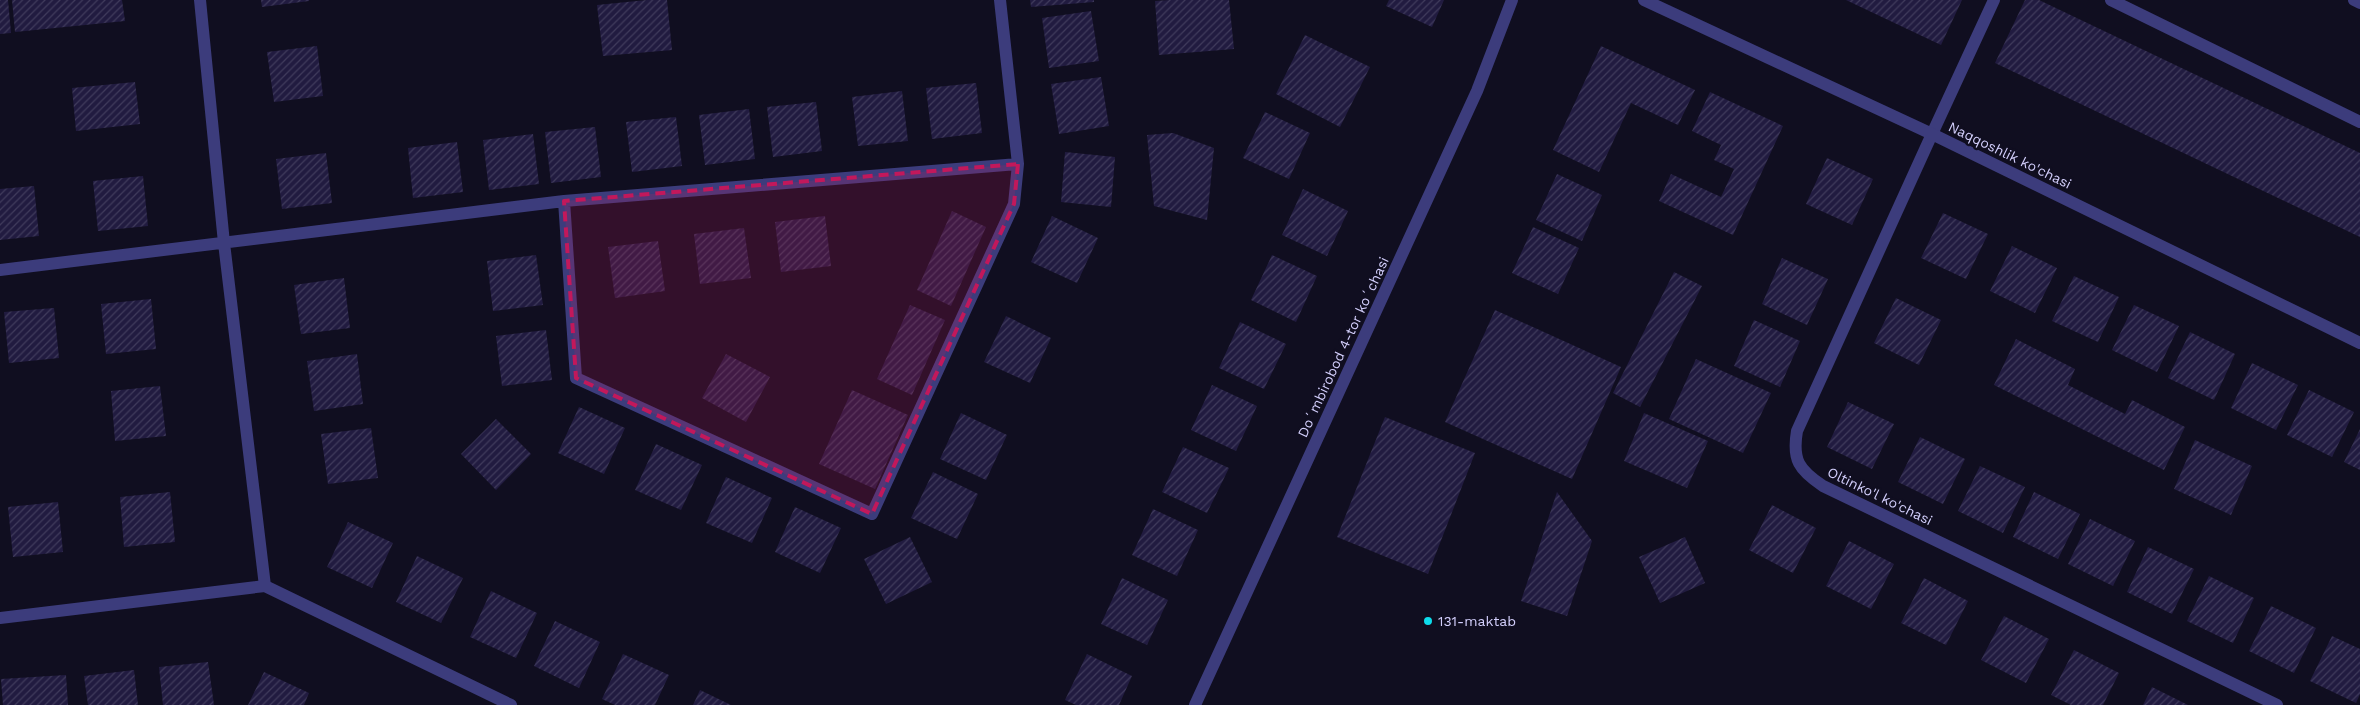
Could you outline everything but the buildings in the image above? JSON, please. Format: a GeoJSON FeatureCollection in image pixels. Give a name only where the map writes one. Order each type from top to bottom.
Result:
{"type":"FeatureCollection","features":[{"type":"Feature","properties":{"kind":"street"},"geometry":{"type":"LineString","coordinates":[[200,0],[224,243],[265,586]]}},
{"type":"Feature","properties":{"kind":"street"},"geometry":{"type":"LineString","coordinates":[[564,201],[576,378],[872,514],[1014,204],[1018,164],[1000,0]]}},
{"type":"Feature","properties":{"kind":"street","name":"Doʻmbirobod 4-tor koʻchasi"},"geometry":{"type":"LineString","coordinates":[[1195,705],[1477,91],[1512,0]]}},
{"type":"Feature","properties":{"kind":"street","name":"Naqqoshlik ko'chasi"},"geometry":{"type":"LineString","coordinates":[[1644,0],[1932,134],[2360,343]]}},
{"type":"Feature","properties":{"kind":"street"},"geometry":{"type":"LineString","coordinates":[[1932,134],[1994,0]]}},
{"type":"Feature","properties":{"kind":"street"},"geometry":{"type":"LineString","coordinates":[[2111,0],[2360,122]]}},
{"type":"Feature","properties":{"kind":"street"},"geometry":{"type":"LineString","coordinates":[[2354,0],[2360,3]]}},
{"type":"Feature","properties":{"kind":"street","name":"Oltinko'l ko'chasi"},"geometry":{"type":"LineString","coordinates":[[1932,134],[1798,431],[1794,447],[1797,462],[1808,476],[1824,486],[2277,705]]}},
{"type":"Feature","properties":{"kind":"street"},"geometry":{"type":"LineString","coordinates":[[0,270],[564,201],[1018,164]]}},
{"type":"Feature","properties":{"kind":"street"},"geometry":{"type":"LineString","coordinates":[[0,618],[265,586],[511,705]]}},
{"type":"Feature","properties":{"kind":"highlighted area"},"geometry":{"type":"Polygon","coordinates":[[[1018,164],[1014,204],[872,514],[576,378],[564,201],[1018,164]]]}},
{"type":"Feature","properties":{"kind":"place","name":"131-maktab"},"geometry":{"type":"Point","coordinates":[1428,621]}}]}
